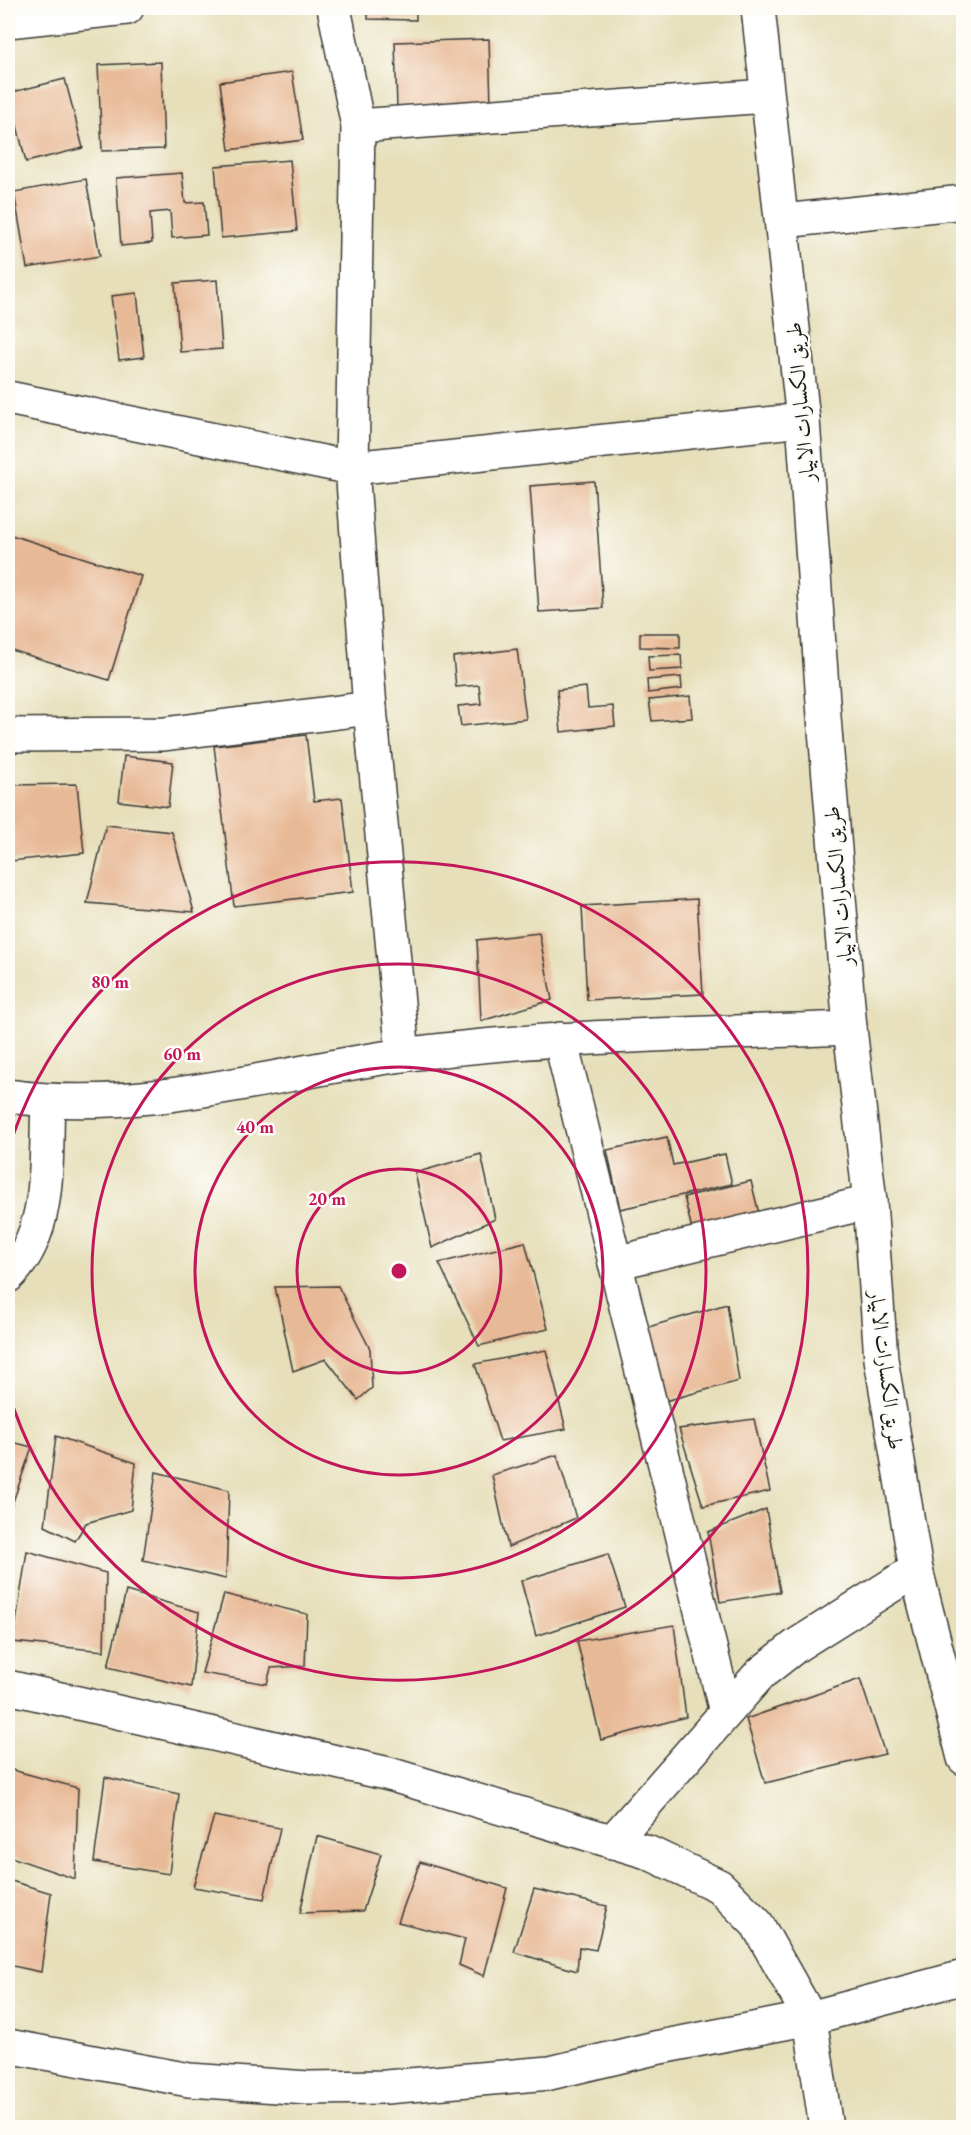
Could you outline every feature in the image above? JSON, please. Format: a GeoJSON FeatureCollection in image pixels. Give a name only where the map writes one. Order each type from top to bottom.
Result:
{"type":"FeatureCollection","features":[{"type":"Feature","properties":{"kind":"street"},"geometry":{"type":"LineString","coordinates":[[8,21],[127,8]]}},
{"type":"Feature","properties":{"kind":"street"},"geometry":{"type":"LineString","coordinates":[[334,8],[358,126],[352,468],[370,708],[403,1055]]}},
{"type":"Feature","properties":{"kind":"street","name":"طريق الكسارات الابيار"},"geometry":{"type":"LineString","coordinates":[[758,8],[766,96],[783,221],[802,420],[850,1028],[870,1202],[881,1359],[916,1570],[963,1758]]}},
{"type":"Feature","properties":{"kind":"street"},"geometry":{"type":"LineString","coordinates":[[358,126],[766,96]]}},
{"type":"Feature","properties":{"kind":"street"},"geometry":{"type":"LineString","coordinates":[[783,221],[963,202]]}},
{"type":"Feature","properties":{"kind":"street"},"geometry":{"type":"LineString","coordinates":[[8,398],[352,468],[802,420]]}},
{"type":"Feature","properties":{"kind":"street"},"geometry":{"type":"LineString","coordinates":[[8,735],[164,734],[370,708]]}},
{"type":"Feature","properties":{"kind":"street"},"geometry":{"type":"LineString","coordinates":[[8,1096],[48,1102],[138,1100],[230,1088],[403,1055],[560,1039],[850,1028]]}},
{"type":"Feature","properties":{"kind":"street"},"geometry":{"type":"LineString","coordinates":[[560,1039],[726,1712]]}},
{"type":"Feature","properties":{"kind":"street"},"geometry":{"type":"LineString","coordinates":[[8,1276],[29,1246],[44,1202],[48,1102]]}},
{"type":"Feature","properties":{"kind":"street"},"geometry":{"type":"LineString","coordinates":[[615,1263],[870,1202]]}},
{"type":"Feature","properties":{"kind":"street"},"geometry":{"type":"LineString","coordinates":[[612,1842],[760,1674],[797,1645],[916,1570]]}},
{"type":"Feature","properties":{"kind":"street"},"geometry":{"type":"LineString","coordinates":[[8,1687],[389,1774],[647,1852],[719,1886],[757,1924],[810,2018],[826,2127]]}},
{"type":"Feature","properties":{"kind":"street"},"geometry":{"type":"LineString","coordinates":[[8,2046],[189,2080],[308,2088],[386,2087],[550,2073],[655,2048],[810,2018],[963,1977]]}},
{"type":"Feature","properties":{"kind":"building"},"geometry":{"type":"Polygon","coordinates":[[[368,8],[416,8],[416,20],[368,19],[368,8]]]}},
{"type":"Feature","properties":{"kind":"building"},"geometry":{"type":"Polygon","coordinates":[[[489,39],[491,105],[397,108],[395,42],[489,39]]]}},
{"type":"Feature","properties":{"kind":"building"},"geometry":{"type":"Polygon","coordinates":[[[161,62],[164,149],[102,151],[98,65],[161,62]]]}},
{"type":"Feature","properties":{"kind":"building"},"geometry":{"type":"Polygon","coordinates":[[[292,72],[303,140],[229,150],[220,82],[292,72]]]}},
{"type":"Feature","properties":{"kind":"building"},"geometry":{"type":"Polygon","coordinates":[[[65,79],[83,148],[26,162],[9,93],[65,79]]]}},
{"type":"Feature","properties":{"kind":"building"},"geometry":{"type":"Polygon","coordinates":[[[290,160],[297,231],[221,238],[215,166],[290,160]]]}},
{"type":"Feature","properties":{"kind":"building"},"geometry":{"type":"Polygon","coordinates":[[[182,173],[185,203],[204,202],[207,235],[172,238],[170,211],[150,213],[152,243],[121,246],[116,178],[182,173]]]}},
{"type":"Feature","properties":{"kind":"building"},"geometry":{"type":"Polygon","coordinates":[[[86,179],[100,256],[27,268],[14,192],[86,179]]]}},
{"type":"Feature","properties":{"kind":"building"},"geometry":{"type":"Polygon","coordinates":[[[217,280],[222,349],[180,352],[175,283],[217,280]]]}},
{"type":"Feature","properties":{"kind":"building"},"geometry":{"type":"Polygon","coordinates":[[[137,293],[144,357],[119,360],[111,296],[137,293]]]}},
{"type":"Feature","properties":{"kind":"building"},"geometry":{"type":"Polygon","coordinates":[[[594,481],[603,608],[539,612],[530,486],[594,481]]]}},
{"type":"Feature","properties":{"kind":"building"},"geometry":{"type":"Polygon","coordinates":[[[8,534],[141,576],[109,680],[8,649],[8,534]]]}},
{"type":"Feature","properties":{"kind":"building"},"geometry":{"type":"Polygon","coordinates":[[[640,633],[680,633],[680,648],[640,647],[640,633]]]}},
{"type":"Feature","properties":{"kind":"building"},"geometry":{"type":"Polygon","coordinates":[[[517,649],[526,719],[461,726],[458,706],[481,704],[479,685],[456,687],[453,657],[517,649]]]}},
{"type":"Feature","properties":{"kind":"building"},"geometry":{"type":"Polygon","coordinates":[[[681,655],[682,669],[649,671],[648,656],[681,655]]]}},
{"type":"Feature","properties":{"kind":"building"},"geometry":{"type":"Polygon","coordinates":[[[681,677],[682,689],[648,693],[647,680],[681,677]]]}},
{"type":"Feature","properties":{"kind":"building"},"geometry":{"type":"Polygon","coordinates":[[[586,687],[588,708],[613,706],[615,726],[561,732],[557,690],[586,687]]]}},
{"type":"Feature","properties":{"kind":"building"},"geometry":{"type":"Polygon","coordinates":[[[690,696],[692,718],[652,721],[649,700],[690,696]]]}},
{"type":"Feature","properties":{"kind":"building"},"geometry":{"type":"Polygon","coordinates":[[[306,735],[314,801],[342,798],[353,892],[234,906],[214,746],[306,735]]]}},
{"type":"Feature","properties":{"kind":"building"},"geometry":{"type":"Polygon","coordinates":[[[124,756],[173,762],[168,807],[119,801],[124,756]]]}},
{"type":"Feature","properties":{"kind":"building"},"geometry":{"type":"Polygon","coordinates":[[[77,784],[84,853],[11,861],[10,785],[77,784]]]}},
{"type":"Feature","properties":{"kind":"building"},"geometry":{"type":"Polygon","coordinates":[[[106,825],[172,832],[194,912],[87,903],[106,825]]]}},
{"type":"Feature","properties":{"kind":"building"},"geometry":{"type":"Polygon","coordinates":[[[697,899],[703,994],[587,1000],[582,906],[697,899]]]}},
{"type":"Feature","properties":{"kind":"building"},"geometry":{"type":"Polygon","coordinates":[[[539,933],[552,1000],[481,1021],[477,940],[539,933]]]}},
{"type":"Feature","properties":{"kind":"building"},"geometry":{"type":"Polygon","coordinates":[[[667,1137],[673,1165],[725,1154],[732,1184],[620,1209],[607,1150],[667,1137]]]}},
{"type":"Feature","properties":{"kind":"building"},"geometry":{"type":"Polygon","coordinates":[[[481,1154],[495,1219],[432,1248],[415,1173],[481,1154]]]}},
{"type":"Feature","properties":{"kind":"building"},"geometry":{"type":"Polygon","coordinates":[[[751,1181],[762,1226],[695,1241],[684,1197],[751,1181]]]}},
{"type":"Feature","properties":{"kind":"building"},"geometry":{"type":"Polygon","coordinates":[[[525,1242],[548,1329],[479,1346],[439,1263],[525,1242]]]}},
{"type":"Feature","properties":{"kind":"building"},"geometry":{"type":"Polygon","coordinates":[[[338,1286],[370,1349],[372,1388],[358,1400],[326,1359],[293,1371],[275,1287],[338,1286]]]}},
{"type":"Feature","properties":{"kind":"building"},"geometry":{"type":"Polygon","coordinates":[[[727,1304],[739,1381],[665,1401],[645,1328],[727,1304]]]}},
{"type":"Feature","properties":{"kind":"building"},"geometry":{"type":"Polygon","coordinates":[[[546,1350],[566,1429],[500,1441],[475,1364],[546,1350]]]}},
{"type":"Feature","properties":{"kind":"building"},"geometry":{"type":"Polygon","coordinates":[[[754,1419],[770,1491],[703,1506],[679,1429],[754,1419]]]}},
{"type":"Feature","properties":{"kind":"building"},"geometry":{"type":"Polygon","coordinates":[[[56,1436],[136,1463],[131,1510],[86,1523],[75,1541],[45,1526],[56,1436]]]}},
{"type":"Feature","properties":{"kind":"building"},"geometry":{"type":"Polygon","coordinates":[[[8,1441],[32,1447],[8,1516],[8,1441]]]}},
{"type":"Feature","properties":{"kind":"building"},"geometry":{"type":"Polygon","coordinates":[[[557,1455],[576,1518],[508,1547],[492,1475],[557,1455]]]}},
{"type":"Feature","properties":{"kind":"building"},"geometry":{"type":"Polygon","coordinates":[[[156,1472],[229,1490],[226,1579],[143,1560],[156,1472]]]}},
{"type":"Feature","properties":{"kind":"building"},"geometry":{"type":"Polygon","coordinates":[[[766,1509],[780,1592],[720,1602],[708,1532],[766,1509]]]}},
{"type":"Feature","properties":{"kind":"building"},"geometry":{"type":"Polygon","coordinates":[[[27,1551],[106,1573],[104,1651],[13,1642],[27,1551]]]}},
{"type":"Feature","properties":{"kind":"building"},"geometry":{"type":"Polygon","coordinates":[[[608,1554],[625,1607],[536,1636],[521,1581],[608,1554]]]}},
{"type":"Feature","properties":{"kind":"building"},"geometry":{"type":"Polygon","coordinates":[[[126,1591],[199,1612],[191,1687],[108,1667],[126,1591]]]}},
{"type":"Feature","properties":{"kind":"building"},"geometry":{"type":"Polygon","coordinates":[[[224,1594],[307,1614],[305,1666],[271,1668],[267,1684],[202,1673],[224,1594]]]}},
{"type":"Feature","properties":{"kind":"building"},"geometry":{"type":"Polygon","coordinates":[[[674,1625],[686,1717],[601,1740],[577,1641],[674,1625]]]}},
{"type":"Feature","properties":{"kind":"building"},"geometry":{"type":"Polygon","coordinates":[[[860,1679],[885,1754],[765,1783],[746,1719],[860,1679]]]}},
{"type":"Feature","properties":{"kind":"building"},"geometry":{"type":"Polygon","coordinates":[[[9,1769],[78,1788],[75,1879],[8,1856],[9,1769]]]}},
{"type":"Feature","properties":{"kind":"building"},"geometry":{"type":"Polygon","coordinates":[[[105,1777],[179,1794],[169,1874],[94,1862],[105,1777]]]}},
{"type":"Feature","properties":{"kind":"building"},"geometry":{"type":"Polygon","coordinates":[[[214,1816],[280,1828],[264,1899],[193,1887],[214,1816]]]}},
{"type":"Feature","properties":{"kind":"building"},"geometry":{"type":"Polygon","coordinates":[[[317,1836],[381,1854],[363,1911],[300,1913],[317,1836]]]}},
{"type":"Feature","properties":{"kind":"building"},"geometry":{"type":"Polygon","coordinates":[[[420,1862],[507,1888],[484,1976],[459,1965],[465,1939],[398,1922],[420,1862]]]}},
{"type":"Feature","properties":{"kind":"building"},"geometry":{"type":"Polygon","coordinates":[[[8,1880],[51,1893],[41,1972],[8,1965],[8,1880]]]}},
{"type":"Feature","properties":{"kind":"building"},"geometry":{"type":"Polygon","coordinates":[[[534,1889],[607,1906],[596,1950],[579,1947],[577,1971],[514,1952],[534,1889]]]}}]}
